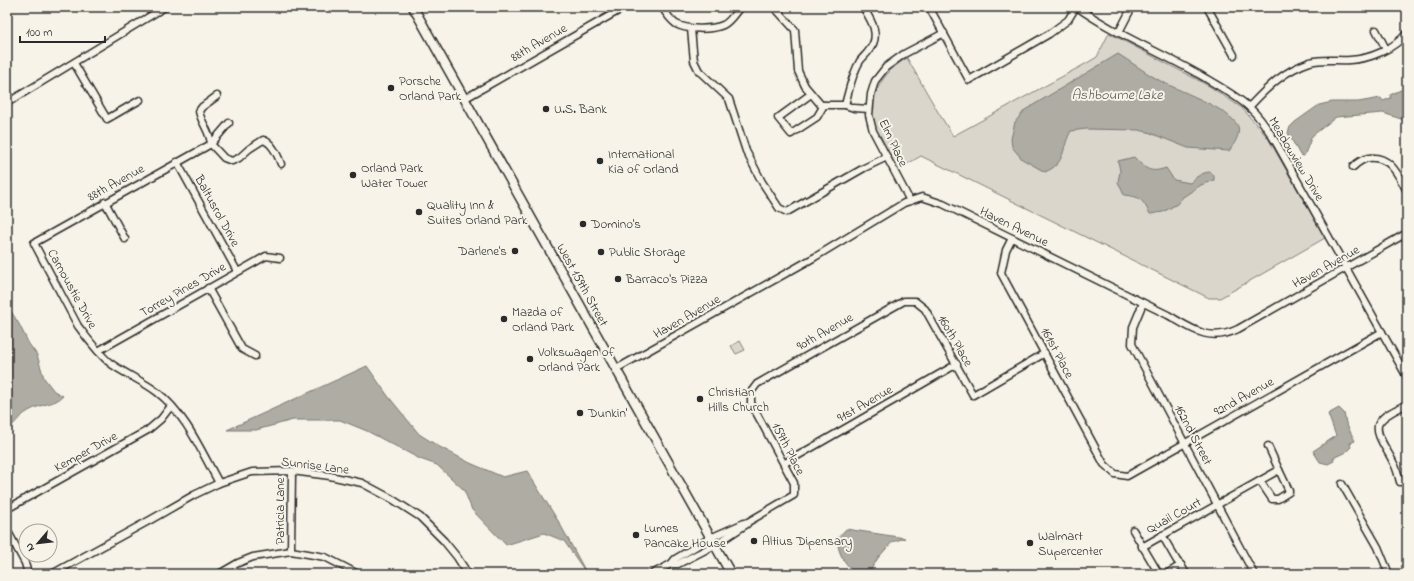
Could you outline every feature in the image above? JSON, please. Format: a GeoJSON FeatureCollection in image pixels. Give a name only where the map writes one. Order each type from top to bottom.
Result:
{"type":"FeatureCollection","features":[{"type":"Feature","properties":{"kind":"main road","name":"West 159th Street"},"geometry":{"type":"LineString","coordinates":[[413,7],[731,574]]}},
{"type":"Feature","properties":{"kind":"street"},"geometry":{"type":"LineString","coordinates":[[7,103],[164,7]]}},
{"type":"Feature","properties":{"kind":"street","name":"88th Avenue"},"geometry":{"type":"LineString","coordinates":[[464,99],[625,7]]}},
{"type":"Feature","properties":{"kind":"street"},"geometry":{"type":"LineString","coordinates":[[662,7],[676,24],[691,29],[709,28],[723,25],[731,19],[740,7]]}},
{"type":"Feature","properties":{"kind":"street"},"geometry":{"type":"LineString","coordinates":[[774,7],[795,30],[798,71],[805,86],[821,105],[846,105],[854,108],[869,109]]}},
{"type":"Feature","properties":{"kind":"street"},"geometry":{"type":"LineString","coordinates":[[846,105],[850,82],[860,61],[871,49],[875,40],[874,25],[863,7]]}},
{"type":"Feature","properties":{"kind":"street"},"geometry":{"type":"LineString","coordinates":[[929,7],[969,80],[1049,34],[1068,20],[1077,7]]}},
{"type":"Feature","properties":{"kind":"street","name":"Meadowview Drive"},"geometry":{"type":"LineString","coordinates":[[1077,7],[1093,18],[1176,61],[1222,87],[1249,107],[1266,127],[1278,146],[1407,377]]}},
{"type":"Feature","properties":{"kind":"street"},"geometry":{"type":"LineString","coordinates":[[1119,32],[1132,7]]}},
{"type":"Feature","properties":{"kind":"street"},"geometry":{"type":"LineString","coordinates":[[1207,7],[1234,55]]}},
{"type":"Feature","properties":{"kind":"street"},"geometry":{"type":"LineString","coordinates":[[691,29],[694,61],[699,71],[729,99],[746,151],[762,182],[779,208],[787,212],[864,168],[887,157]]}},
{"type":"Feature","properties":{"kind":"street"},"geometry":{"type":"LineString","coordinates":[[1376,30],[1386,49]]}},
{"type":"Feature","properties":{"kind":"street","name":"Elm Place"},"geometry":{"type":"LineString","coordinates":[[910,201],[873,131],[869,115],[871,94],[875,81],[886,67],[904,54],[944,32]]}},
{"type":"Feature","properties":{"kind":"street"},"geometry":{"type":"LineString","coordinates":[[1249,107],[1273,82],[1303,65],[1327,59],[1352,60],[1377,54],[1397,42],[1407,33]]}},
{"type":"Feature","properties":{"kind":"street"},"geometry":{"type":"LineString","coordinates":[[74,63],[107,119],[140,100]]}},
{"type":"Feature","properties":{"kind":"street"},"geometry":{"type":"LineString","coordinates":[[811,94],[778,118],[791,134],[817,117],[824,105]]}},
{"type":"Feature","properties":{"kind":"street"},"geometry":{"type":"LineString","coordinates":[[217,96],[199,111],[210,136],[211,144],[224,158],[232,161],[239,158],[263,140],[267,141],[281,164]]}},
{"type":"Feature","properties":{"kind":"street","name":"88th Avenue"},"geometry":{"type":"LineString","coordinates":[[34,243],[211,144],[230,123]]}},
{"type":"Feature","properties":{"kind":"street"},"geometry":{"type":"LineString","coordinates":[[1353,167],[1363,159],[1378,158],[1384,160],[1393,168],[1407,191]]}},
{"type":"Feature","properties":{"kind":"street","name":"Baltusrol Drive"},"geometry":{"type":"LineString","coordinates":[[177,162],[237,271]]}},
{"type":"Feature","properties":{"kind":"street","name":"Haven Avenue"},"geometry":{"type":"LineString","coordinates":[[616,369],[815,257],[904,203],[922,197],[943,204],[1203,334],[1220,335],[1230,333],[1407,233]]}},
{"type":"Feature","properties":{"kind":"street"},"geometry":{"type":"LineString","coordinates":[[105,202],[124,239]]}},
{"type":"Feature","properties":{"kind":"street","name":"161st Place"},"geometry":{"type":"LineString","coordinates":[[1012,238],[1006,250],[1001,273],[1045,352],[1104,464],[1115,474]]}},
{"type":"Feature","properties":{"kind":"street","name":"Carnoustie Drive"},"geometry":{"type":"LineString","coordinates":[[34,243],[78,326],[98,351],[110,363],[158,393],[171,406],[187,425],[219,484]]}},
{"type":"Feature","properties":{"kind":"street","name":"Torrey Pines Drive"},"geometry":{"type":"LineString","coordinates":[[98,351],[237,271],[266,256],[280,258]]}},
{"type":"Feature","properties":{"kind":"street"},"geometry":{"type":"LineString","coordinates":[[208,288],[242,349],[254,356]]}},
{"type":"Feature","properties":{"kind":"street","name":"90th Avenue"},"geometry":{"type":"LineString","coordinates":[[751,392],[757,384],[904,300],[914,301]]}},
{"type":"Feature","properties":{"kind":"street","name":"160th Place"},"geometry":{"type":"LineString","coordinates":[[914,301],[925,309],[973,394],[1045,352]]}},
{"type":"Feature","properties":{"kind":"street","name":"162nd Street"},"geometry":{"type":"LineString","coordinates":[[1143,303],[1133,327],[1132,344],[1254,574]]}},
{"type":"Feature","properties":{"kind":"street","name":"92nd Avenue"},"geometry":{"type":"LineString","coordinates":[[1115,474],[1127,476],[1382,332]]}},
{"type":"Feature","properties":{"kind":"street","name":"91st Avenue"},"geometry":{"type":"LineString","coordinates":[[785,463],[957,364]]}},
{"type":"Feature","properties":{"kind":"street","name":"159th Place"},"geometry":{"type":"LineString","coordinates":[[712,542],[744,522],[748,522],[794,495],[794,483],[785,463],[751,403],[751,392]]}},
{"type":"Feature","properties":{"kind":"street"},"geometry":{"type":"LineString","coordinates":[[1400,482],[1394,463],[1379,435],[1377,427],[1380,421],[1407,404]]}},
{"type":"Feature","properties":{"kind":"street","name":"Kemper Drive"},"geometry":{"type":"LineString","coordinates":[[7,509],[148,430],[161,419],[171,406]]}},
{"type":"Feature","properties":{"kind":"street"},"geometry":{"type":"LineString","coordinates":[[1260,481],[1272,499],[1278,499],[1289,492],[1268,446]]}},
{"type":"Feature","properties":{"kind":"street","name":"Quail Court"},"geometry":{"type":"LineString","coordinates":[[1142,546],[1279,470]]}},
{"type":"Feature","properties":{"kind":"street","name":"Sunrise Lane"},"geometry":{"type":"LineString","coordinates":[[52,574],[194,495],[219,484],[252,472],[292,471],[330,476],[362,483],[392,499],[420,517],[444,541],[468,574]]}},
{"type":"Feature","properties":{"kind":"street","name":"Patricia Lane"},"geometry":{"type":"LineString","coordinates":[[291,551],[292,471]]}},
{"type":"Feature","properties":{"kind":"street"},"geometry":{"type":"LineString","coordinates":[[1342,484],[1378,547],[1389,574]]}},
{"type":"Feature","properties":{"kind":"street"},"geometry":{"type":"LineString","coordinates":[[7,530],[25,563],[28,574]]}},
{"type":"Feature","properties":{"kind":"street"},"geometry":{"type":"LineString","coordinates":[[1133,530],[1159,574]]}},
{"type":"Feature","properties":{"kind":"street"},"geometry":{"type":"LineString","coordinates":[[1162,535],[1186,574]]}},
{"type":"Feature","properties":{"kind":"street"},"geometry":{"type":"LineString","coordinates":[[652,574],[671,564],[676,559],[712,542]]}},
{"type":"Feature","properties":{"kind":"street"},"geometry":{"type":"LineString","coordinates":[[219,574],[253,557],[291,551],[325,557],[358,574]]}},
{"type":"Feature","properties":{"kind":"street"},"geometry":{"type":"LineString","coordinates":[[1166,574],[1181,565]]}},
{"type":"Feature","properties":{"kind":"shaded area"},"geometry":{"type":"Polygon","coordinates":[[[1109,33],[1209,86],[1242,108],[1268,138],[1325,238],[1220,298],[1209,298],[921,156],[897,170],[877,134],[873,117],[873,107],[878,87],[890,71],[907,58],[953,136],[1097,57],[1109,33]]]}},
{"type":"Feature","properties":{"kind":"shaded area"},"geometry":{"type":"Polygon","coordinates":[[[740,341],[745,350],[736,354],[731,346],[740,341]]]}},
{"type":"Feature","properties":{"kind":"water","name":"Ashbourne Lake"},"geometry":{"type":"Polygon","coordinates":[[[1118,54],[1157,79],[1210,104],[1229,116],[1236,123],[1239,130],[1235,142],[1229,151],[1188,148],[1148,132],[1138,130],[1086,129],[1071,131],[1060,160],[1052,168],[1045,172],[1022,159],[1012,147],[1011,139],[1015,122],[1025,110],[1118,54]]]}},
{"type":"Feature","properties":{"kind":"water"},"geometry":{"type":"Polygon","coordinates":[[[1407,87],[1407,121],[1383,113],[1336,117],[1312,136],[1304,156],[1300,155],[1288,133],[1290,127],[1295,122],[1319,105],[1332,102],[1358,102],[1381,98],[1383,101],[1391,98],[1390,95],[1407,87]]]}},
{"type":"Feature","properties":{"kind":"water"},"geometry":{"type":"Polygon","coordinates":[[[1134,157],[1148,169],[1160,170],[1166,168],[1174,180],[1190,183],[1199,175],[1211,172],[1214,176],[1214,180],[1201,185],[1183,197],[1177,204],[1163,212],[1150,214],[1143,202],[1138,198],[1124,195],[1118,182],[1120,171],[1118,161],[1134,157]]]}},
{"type":"Feature","properties":{"kind":"water"},"geometry":{"type":"Polygon","coordinates":[[[7,305],[29,344],[37,355],[44,378],[54,391],[63,396],[21,416],[7,431],[7,305]]]}},
{"type":"Feature","properties":{"kind":"water"},"geometry":{"type":"Polygon","coordinates":[[[367,366],[388,396],[419,434],[470,463],[503,477],[527,471],[560,524],[587,574],[564,541],[544,533],[506,545],[472,510],[464,490],[437,465],[420,459],[367,431],[340,420],[293,420],[256,430],[227,430],[367,366]]]}},
{"type":"Feature","properties":{"kind":"water"},"geometry":{"type":"Polygon","coordinates":[[[1339,408],[1344,413],[1346,423],[1355,441],[1350,443],[1351,447],[1346,452],[1333,458],[1334,461],[1328,464],[1320,462],[1313,451],[1336,436],[1328,414],[1339,408]]]}},
{"type":"Feature","properties":{"kind":"water"},"geometry":{"type":"Polygon","coordinates":[[[846,529],[905,538],[892,542],[878,558],[868,574],[851,574],[852,570],[846,563],[838,548],[837,539],[846,529]]]}},
{"type":"Feature","properties":{"kind":"waterway"},"geometry":{"type":"LineString","coordinates":[[7,12],[14,7]]}},
{"type":"Feature","properties":{"kind":"place","name":"Porsche Orland Park"},"geometry":{"type":"Point","coordinates":[391,88]}},
{"type":"Feature","properties":{"kind":"place","name":"U.S. Bank"},"geometry":{"type":"Point","coordinates":[546,109]}},
{"type":"Feature","properties":{"kind":"place","name":"International Kia of Orland"},"geometry":{"type":"Point","coordinates":[600,161]}},
{"type":"Feature","properties":{"kind":"place","name":"Orland Park Water Tower"},"geometry":{"type":"Point","coordinates":[353,175]}},
{"type":"Feature","properties":{"kind":"place","name":"Quality Inn & Suites Orland Park"},"geometry":{"type":"Point","coordinates":[419,212]}},
{"type":"Feature","properties":{"kind":"place","name":"Domino's"},"geometry":{"type":"Point","coordinates":[583,224]}},
{"type":"Feature","properties":{"kind":"place","name":"Darlene's"},"geometry":{"type":"Point","coordinates":[515,251]}},
{"type":"Feature","properties":{"kind":"place","name":"Public Storage"},"geometry":{"type":"Point","coordinates":[601,252]}},
{"type":"Feature","properties":{"kind":"place","name":"Barraco's Pizza"},"geometry":{"type":"Point","coordinates":[618,279]}},
{"type":"Feature","properties":{"kind":"place","name":"Mazda of Orland Park"},"geometry":{"type":"Point","coordinates":[504,319]}},
{"type":"Feature","properties":{"kind":"place","name":"Volkswagen of Orland Park"},"geometry":{"type":"Point","coordinates":[530,359]}},
{"type":"Feature","properties":{"kind":"place","name":"Christian Hills Church"},"geometry":{"type":"Point","coordinates":[700,399]}},
{"type":"Feature","properties":{"kind":"place","name":"Dunkin'"},"geometry":{"type":"Point","coordinates":[580,413]}},
{"type":"Feature","properties":{"kind":"place","name":"Lumes Pancake House"},"geometry":{"type":"Point","coordinates":[636,535]}},
{"type":"Feature","properties":{"kind":"place","name":"Altius Dipensary"},"geometry":{"type":"Point","coordinates":[754,541]}},
{"type":"Feature","properties":{"kind":"place","name":"Walmart Supercenter"},"geometry":{"type":"Point","coordinates":[1030,543]}}]}
